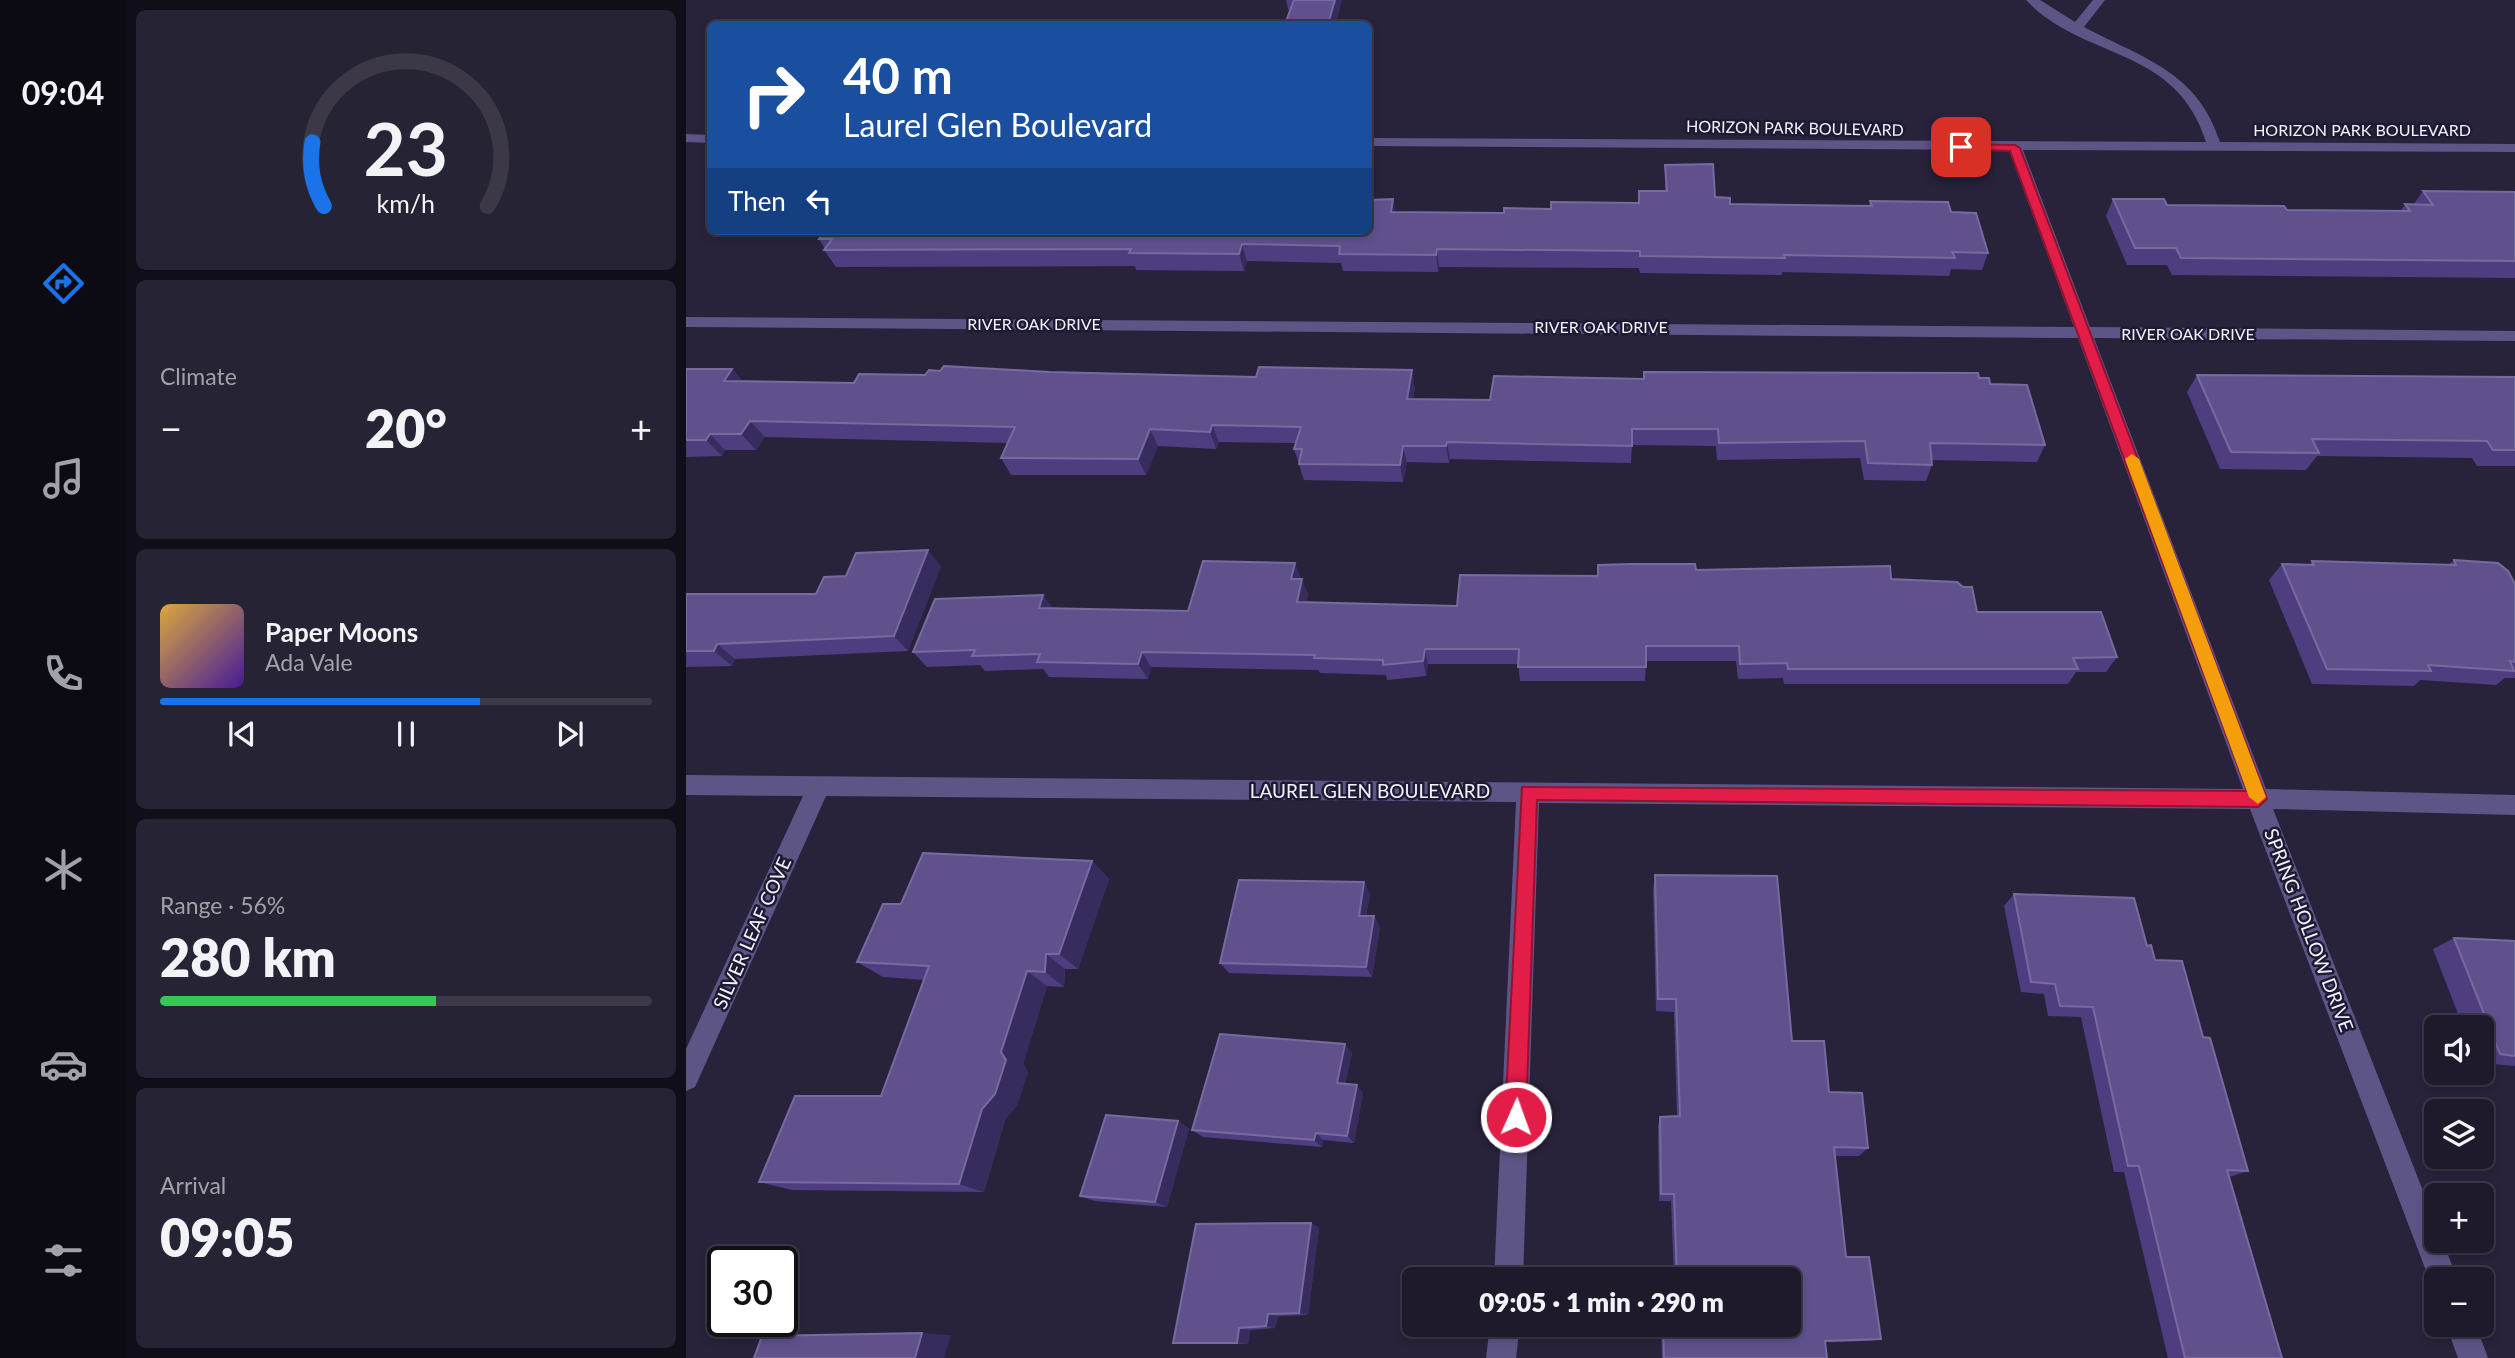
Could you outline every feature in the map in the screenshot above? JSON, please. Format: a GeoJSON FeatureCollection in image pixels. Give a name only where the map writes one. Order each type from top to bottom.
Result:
{"type":"FeatureCollection","features":[{"type":"Feature","properties":{"kind":"street"},"geometry":{"type":"LineString","coordinates":[[2032,0],[2053,18],[2160,67],[2183,86],[2203,110],[2212,128],[2215,148]]}},
{"type":"Feature","properties":{"kind":"street"},"geometry":{"type":"LineString","coordinates":[[2076,29],[2099,0]]}},
{"type":"Feature","properties":{"kind":"street"},"geometry":{"type":"LineString","coordinates":[[686,138],[707,139]]}},
{"type":"Feature","properties":{"kind":"street","name":"HORIZON PARK BOULEVARD"},"geometry":{"type":"LineString","coordinates":[[1372,142],[2015,148],[2515,148]]}},
{"type":"Feature","properties":{"kind":"street","name":"SPRING HOLLOW DRIVE"},"geometry":{"type":"LineString","coordinates":[[2015,148],[2258,799],[2438,1267]]}},
{"type":"Feature","properties":{"kind":"street","name":"RIVER OAK DRIVE"},"geometry":{"type":"LineString","coordinates":[[686,322],[1753,328],[2086,334],[2515,336]]}},
{"type":"Feature","properties":{"kind":"street","name":"LAUREL GLEN BOULEVARD"},"geometry":{"type":"LineString","coordinates":[[686,785],[2258,799],[2515,805]]}},
{"type":"Feature","properties":{"kind":"street","name":"SILVER LEAF COVE"},"geometry":{"type":"LineString","coordinates":[[686,1078],[818,788]]}},
{"type":"Feature","properties":{"kind":"street"},"geometry":{"type":"LineString","coordinates":[[1509,1267],[1528,793]]}},
{"type":"Feature","properties":{"kind":"street"},"geometry":{"type":"LineString","coordinates":[[1501,1358],[1503,1337]]}},
{"type":"Feature","properties":{"kind":"street"},"geometry":{"type":"LineString","coordinates":[[2465,1337],[2473,1358]]}},
{"type":"Feature","properties":{"kind":"building"},"geometry":{"type":"Polygon","coordinates":[[[1294,0],[1335,0],[1329,21],[1286,21],[1294,0]]]}},
{"type":"Feature","properties":{"kind":"building"},"geometry":{"type":"Polygon","coordinates":[[[1713,164],[1715,197],[1730,198],[1730,204],[1872,206],[1870,201],[1948,202],[1951,212],[1976,213],[1988,253],[1952,252],[1955,258],[1640,256],[1640,251],[1437,249],[1436,255],[1339,254],[1340,246],[1242,244],[1239,254],[1129,253],[1131,249],[824,250],[832,239],[819,239],[822,235],[1372,235],[1372,200],[1393,199],[1391,212],[1504,213],[1504,208],[1551,209],[1551,202],[1639,203],[1639,191],[1667,191],[1665,165],[1713,164]]]}},
{"type":"Feature","properties":{"kind":"building"},"geometry":{"type":"Polygon","coordinates":[[[2423,191],[2515,192],[2515,261],[2181,258],[2176,248],[2135,248],[2113,199],[2164,199],[2167,205],[2284,206],[2287,210],[2410,211],[2405,204],[2433,205],[2423,191]]]}},
{"type":"Feature","properties":{"kind":"building"},"geometry":{"type":"Polygon","coordinates":[[[944,366],[1049,372],[1256,377],[1259,367],[1412,370],[1407,399],[1490,400],[1494,376],[1644,379],[1644,372],[1978,373],[1979,378],[1989,378],[1990,384],[2027,385],[2045,445],[1930,443],[1932,465],[1868,463],[1865,441],[1719,443],[1718,429],[1632,429],[1632,446],[1447,442],[1446,446],[1403,446],[1400,465],[1299,464],[1302,449],[1294,449],[1301,427],[1212,425],[1210,432],[1150,429],[1138,459],[1001,458],[1015,427],[750,421],[741,434],[710,434],[706,440],[686,440],[686,369],[732,369],[724,381],[854,383],[859,374],[925,375],[929,370],[940,371],[944,366]]]}},
{"type":"Feature","properties":{"kind":"building"},"geometry":{"type":"Polygon","coordinates":[[[2197,375],[2515,377],[2515,450],[2493,450],[2487,441],[2312,439],[2319,453],[2231,452],[2197,375]]]}},
{"type":"Feature","properties":{"kind":"building"},"geometry":{"type":"Polygon","coordinates":[[[928,550],[894,636],[717,644],[714,651],[686,651],[686,594],[816,594],[824,577],[846,576],[856,553],[928,550]]]}},
{"type":"Feature","properties":{"kind":"building"},"geometry":{"type":"Polygon","coordinates":[[[2454,560],[2498,563],[2508,571],[2515,584],[2515,662],[2510,661],[2514,671],[2428,665],[2431,671],[2327,669],[2282,564],[2314,565],[2312,561],[2456,565],[2454,560]]]}},
{"type":"Feature","properties":{"kind":"building"},"geometry":{"type":"Polygon","coordinates":[[[1203,561],[1295,563],[1291,579],[1302,579],[1297,602],[1457,606],[1460,575],[1598,576],[1598,565],[1632,564],[1695,564],[1696,570],[1890,566],[1891,579],[1957,582],[1963,587],[1972,587],[1977,612],[2101,612],[2117,657],[2073,658],[2078,669],[1788,669],[1787,663],[1740,664],[1739,646],[1646,646],[1646,667],[1518,667],[1519,649],[1425,649],[1423,661],[1383,665],[1383,660],[1314,658],[1315,655],[1142,652],[1138,664],[1037,662],[1040,654],[972,656],[975,650],[913,652],[935,599],[1043,595],[1039,608],[1188,611],[1203,561]]]}},
{"type":"Feature","properties":{"kind":"building"},"geometry":{"type":"Polygon","coordinates":[[[923,853],[1092,861],[1059,954],[1046,954],[1045,972],[1027,971],[1001,1052],[1006,1060],[995,1094],[982,1109],[959,1184],[759,1182],[795,1096],[881,1096],[929,966],[857,962],[883,904],[901,904],[923,853]]]}},
{"type":"Feature","properties":{"kind":"building"},"geometry":{"type":"Polygon","coordinates":[[[1655,875],[1777,876],[1792,1041],[1824,1041],[1829,1092],[1862,1093],[1868,1148],[1834,1147],[1846,1257],[1869,1257],[1881,1339],[1825,1341],[1827,1358],[1664,1358],[1663,1337],[1801,1337],[1801,1267],[1677,1267],[1674,1194],[1661,1194],[1660,1117],[1680,1116],[1676,999],[1658,999],[1655,875]]]}},
{"type":"Feature","properties":{"kind":"building"},"geometry":{"type":"Polygon","coordinates":[[[1239,880],[1364,882],[1359,916],[1374,916],[1366,967],[1220,963],[1239,880]]]}},
{"type":"Feature","properties":{"kind":"building"},"geometry":{"type":"Polygon","coordinates":[[[2014,894],[2134,898],[2147,946],[2151,945],[2155,960],[2182,961],[2203,1037],[2210,1038],[2248,1171],[2227,1170],[2282,1358],[2185,1358],[2139,1166],[2128,1166],[2093,1007],[2060,1006],[2055,984],[2031,982],[2014,894]]]}},
{"type":"Feature","properties":{"kind":"building"},"geometry":{"type":"Polygon","coordinates":[[[2454,938],[2515,941],[2515,1056],[2500,1054],[2494,1039],[2494,1015],[2485,1015],[2454,938]]]}},
{"type":"Feature","properties":{"kind":"building"},"geometry":{"type":"Polygon","coordinates":[[[1220,1034],[1345,1044],[1337,1083],[1357,1085],[1347,1136],[1316,1133],[1314,1140],[1192,1130],[1220,1034]]]}},
{"type":"Feature","properties":{"kind":"building"},"geometry":{"type":"Polygon","coordinates":[[[1106,1115],[1178,1121],[1155,1202],[1080,1196],[1106,1115]]]}},
{"type":"Feature","properties":{"kind":"building"},"geometry":{"type":"Polygon","coordinates":[[[1311,1223],[1299,1313],[1268,1314],[1266,1326],[1239,1328],[1237,1343],[1173,1343],[1196,1224],[1311,1223]]]}},
{"type":"Feature","properties":{"kind":"building"},"geometry":{"type":"Polygon","coordinates":[[[922,1333],[915,1358],[754,1358],[762,1337],[922,1333]]]}},
{"type":"Feature","properties":{"kind":"slow traffic"},"geometry":{"type":"LineString","coordinates":[[2132,459],[2258,797]]}},
{"type":"Feature","properties":{"kind":"route"},"geometry":{"type":"LineString","coordinates":[[1516,1117],[1528,793],[2258,799],[2015,148],[1961,147]]}}]}
